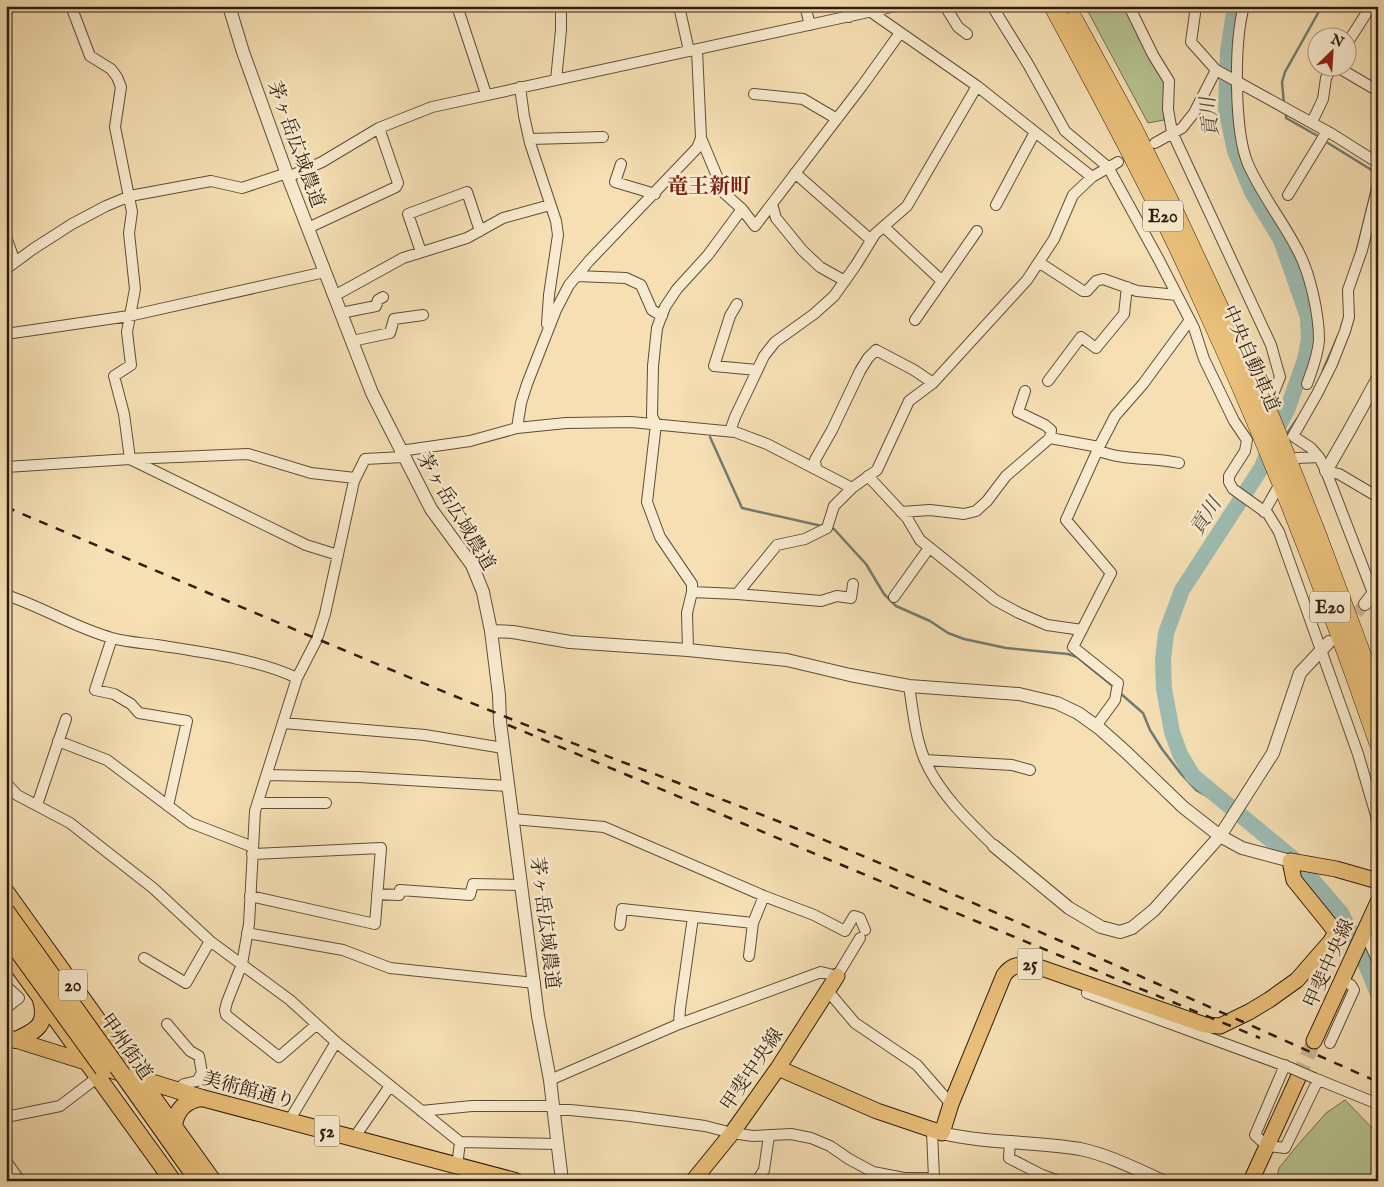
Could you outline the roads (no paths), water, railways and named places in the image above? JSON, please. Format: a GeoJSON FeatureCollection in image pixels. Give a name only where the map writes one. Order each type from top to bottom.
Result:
{"type":"FeatureCollection","features":[{"type":"Feature","properties":{"kind":"highway","name":"中央自動車道"},"geometry":{"type":"LineString","coordinates":[[1053,6],[1158,206],[1205,305],[1258,429],[1285,470],[1320,543],[1378,698]]}},
{"type":"Feature","properties":{"kind":"highway","name":"中央自動車道"},"geometry":{"type":"LineString","coordinates":[[1066,6],[1134,130],[1169,200],[1258,429]]}},
{"type":"Feature","properties":{"kind":"highway","name":"中央自動車道"},"geometry":{"type":"LineString","coordinates":[[1285,470],[1318,574],[1378,742]]}},
{"type":"Feature","properties":{"kind":"highway","name":"甲州街道"},"geometry":{"type":"LineString","coordinates":[[6,892],[213,1181]]}},
{"type":"Feature","properties":{"kind":"highway","name":"甲州街道"},"geometry":{"type":"LineString","coordinates":[[6,911],[198,1181]]}},
{"type":"Feature","properties":{"kind":"highway","name":"甲州街道"},"geometry":{"type":"LineString","coordinates":[[6,935],[183,1181]]}},
{"type":"Feature","properties":{"kind":"highway","name":"20"},"geometry":{"type":"LineString","coordinates":[[6,950],[94,1070]]}},
{"type":"Feature","properties":{"kind":"highway"},"geometry":{"type":"LineString","coordinates":[[11,1038],[30,1034],[42,1023],[44,1009],[41,1000]]}},
{"type":"Feature","properties":{"kind":"highway","name":"美術館通り"},"geometry":{"type":"LineString","coordinates":[[94,1070],[140,1079],[202,1098],[515,1181]]}},
{"type":"Feature","properties":{"kind":"highway"},"geometry":{"type":"LineString","coordinates":[[94,1070],[173,1181]]}},
{"type":"Feature","properties":{"kind":"highway"},"geometry":{"type":"LineString","coordinates":[[174,1126],[179,1110],[186,1102],[202,1098]]}},
{"type":"Feature","properties":{"kind":"main road"},"geometry":{"type":"LineString","coordinates":[[1291,861],[1336,869],[1378,880]]}},
{"type":"Feature","properties":{"kind":"main road","name":"25"},"geometry":{"type":"LineString","coordinates":[[937,1132],[951,1104],[1004,975],[1010,968],[1016,965],[1030,964],[1204,1025],[1220,1026],[1249,1012],[1297,980],[1331,942],[1336,932],[1294,880],[1291,861]]}},
{"type":"Feature","properties":{"kind":"main road","name":"甲斐中央線"},"geometry":{"type":"LineString","coordinates":[[1314,1041],[1378,902]]}},
{"type":"Feature","properties":{"kind":"main road","name":"甲斐中央線"},"geometry":{"type":"LineString","coordinates":[[693,1181],[732,1133],[778,1068],[837,976]]}},
{"type":"Feature","properties":{"kind":"main road"},"geometry":{"type":"LineString","coordinates":[[11,1038],[94,1070]]}},
{"type":"Feature","properties":{"kind":"main road"},"geometry":{"type":"LineString","coordinates":[[778,1068],[877,1111],[937,1132]]}},
{"type":"Feature","properties":{"kind":"main road"},"geometry":{"type":"LineString","coordinates":[[1251,1181],[1267,1146],[1291,1070]]}},
{"type":"Feature","properties":{"kind":"street"},"geometry":{"type":"LineString","coordinates":[[71,6],[90,56],[111,69],[117,77],[120,86],[115,127],[132,212],[129,233],[135,289],[129,316],[127,338],[131,365],[114,376],[124,414],[130,459]]}},
{"type":"Feature","properties":{"kind":"street","name":"茅ヶ岳広域農道"},"geometry":{"type":"LineString","coordinates":[[229,6],[243,52],[287,175],[372,393],[431,509],[472,565],[483,592],[499,695],[503,748],[538,1016],[550,1080],[562,1181]]}},
{"type":"Feature","properties":{"kind":"street"},"geometry":{"type":"LineString","coordinates":[[457,6],[486,94]]}},
{"type":"Feature","properties":{"kind":"street"},"geometry":{"type":"LineString","coordinates":[[556,80],[561,30],[561,6]]}},
{"type":"Feature","properties":{"kind":"street"},"geometry":{"type":"LineString","coordinates":[[679,6],[693,51],[701,138],[724,193],[742,209],[755,226],[837,119],[900,32]]}},
{"type":"Feature","properties":{"kind":"street"},"geometry":{"type":"LineString","coordinates":[[805,6],[810,25]]}},
{"type":"Feature","properties":{"kind":"street"},"geometry":{"type":"LineString","coordinates":[[847,6],[849,17]]}},
{"type":"Feature","properties":{"kind":"street"},"geometry":{"type":"LineString","coordinates":[[945,6],[958,28],[968,34]]}},
{"type":"Feature","properties":{"kind":"street"},"geometry":{"type":"LineString","coordinates":[[992,6],[1066,131],[1108,167],[1194,328],[1204,359],[1234,422],[1258,429],[1229,476],[1229,482],[1233,489],[1268,514],[1279,532],[1325,646],[1378,822]]}},
{"type":"Feature","properties":{"kind":"street"},"geometry":{"type":"LineString","coordinates":[[1129,6],[1153,55],[1170,81],[1168,109],[1172,134],[1271,345],[1280,377],[1272,397]]}},
{"type":"Feature","properties":{"kind":"street"},"geometry":{"type":"LineString","coordinates":[[1196,6],[1191,42],[1216,70],[1238,80],[1291,110],[1377,162]]}},
{"type":"Feature","properties":{"kind":"street"},"geometry":{"type":"LineString","coordinates":[[1244,6],[1238,40],[1238,80],[1242,144],[1247,162],[1261,190],[1307,268],[1324,366]]}},
{"type":"Feature","properties":{"kind":"street"},"geometry":{"type":"LineString","coordinates":[[1356,29],[1371,6]]}},
{"type":"Feature","properties":{"kind":"street"},"geometry":{"type":"LineString","coordinates":[[6,269],[32,249],[72,224],[130,196],[211,181],[242,188],[287,175],[322,162],[379,128],[432,107],[891,7]]}},
{"type":"Feature","properties":{"kind":"street"},"geometry":{"type":"LineString","coordinates":[[871,12],[977,86],[1092,177]]}},
{"type":"Feature","properties":{"kind":"street"},"geometry":{"type":"LineString","coordinates":[[1155,142],[1182,128],[1194,113],[1216,70]]}},
{"type":"Feature","properties":{"kind":"street"},"geometry":{"type":"LineString","coordinates":[[1312,122],[1323,99],[1326,78]]}},
{"type":"Feature","properties":{"kind":"street"},"geometry":{"type":"LineString","coordinates":[[1356,78],[1378,91]]}},
{"type":"Feature","properties":{"kind":"street"},"geometry":{"type":"LineString","coordinates":[[730,431],[764,356],[775,342],[814,314],[834,296],[875,234],[907,206],[977,86]]}},
{"type":"Feature","properties":{"kind":"street"},"geometry":{"type":"LineString","coordinates":[[520,87],[524,116],[558,235],[549,296],[547,332]]}},
{"type":"Feature","properties":{"kind":"street"},"geometry":{"type":"LineString","coordinates":[[754,94],[803,99],[837,119]]}},
{"type":"Feature","properties":{"kind":"street"},"geometry":{"type":"LineString","coordinates":[[308,228],[396,187],[398,183],[379,128]]}},
{"type":"Feature","properties":{"kind":"street"},"geometry":{"type":"LineString","coordinates":[[1288,196],[1327,131]]}},
{"type":"Feature","properties":{"kind":"street"},"geometry":{"type":"LineString","coordinates":[[996,204],[1035,132]]}},
{"type":"Feature","properties":{"kind":"street"},"geometry":{"type":"LineString","coordinates":[[530,139],[603,137]]}},
{"type":"Feature","properties":{"kind":"street"},"geometry":{"type":"LineString","coordinates":[[518,428],[521,403],[547,332],[569,284],[588,261],[655,194],[697,148],[701,138]]}},
{"type":"Feature","properties":{"kind":"street"},"geometry":{"type":"LineString","coordinates":[[6,161],[6,170]]}},
{"type":"Feature","properties":{"kind":"street"},"geometry":{"type":"LineString","coordinates":[[737,594],[778,545],[805,539],[828,525],[834,506],[852,488],[876,470],[909,401],[933,383],[1028,280],[1054,238],[1073,194],[1092,177],[1118,162]]}},
{"type":"Feature","properties":{"kind":"street"},"geometry":{"type":"LineString","coordinates":[[622,164],[615,182],[655,194]]}},
{"type":"Feature","properties":{"kind":"street"},"geometry":{"type":"LineString","coordinates":[[795,173],[871,240]]}},
{"type":"Feature","properties":{"kind":"street"},"geometry":{"type":"LineString","coordinates":[[1372,602],[1326,471],[1319,457],[1311,448],[1293,436],[1324,366],[1349,317],[1348,290],[1362,250],[1378,185]]}},
{"type":"Feature","properties":{"kind":"street"},"geometry":{"type":"LineString","coordinates":[[421,252],[408,214],[466,192],[480,231]]}},
{"type":"Feature","properties":{"kind":"street"},"geometry":{"type":"LineString","coordinates":[[772,204],[776,218],[802,250],[820,267],[844,281]]}},
{"type":"Feature","properties":{"kind":"street"},"geometry":{"type":"LineString","coordinates":[[334,296],[403,258],[467,238],[503,218],[550,205]]}},
{"type":"Feature","properties":{"kind":"street"},"geometry":{"type":"LineString","coordinates":[[688,650],[687,613],[692,584],[660,537],[647,502],[656,424],[652,416],[652,366],[657,328],[665,307],[677,289],[708,255],[742,209]]}},
{"type":"Feature","properties":{"kind":"street"},"geometry":{"type":"LineString","coordinates":[[884,227],[942,281]]}},
{"type":"Feature","properties":{"kind":"street"},"geometry":{"type":"LineString","coordinates":[[916,320],[977,231]]}},
{"type":"Feature","properties":{"kind":"street"},"geometry":{"type":"LineString","coordinates":[[6,237],[15,262]]}},
{"type":"Feature","properties":{"kind":"street"},"geometry":{"type":"LineString","coordinates":[[1040,263],[1083,291],[1087,291],[1096,281],[1103,279],[1137,291],[1177,295]]}},
{"type":"Feature","properties":{"kind":"street"},"geometry":{"type":"LineString","coordinates":[[6,334],[129,316],[325,272]]}},
{"type":"Feature","properties":{"kind":"street"},"geometry":{"type":"LineString","coordinates":[[577,276],[626,278],[641,285],[652,310],[662,316]]}},
{"type":"Feature","properties":{"kind":"street"},"geometry":{"type":"LineString","coordinates":[[1048,381],[1081,337],[1096,348],[1124,314],[1127,288]]}},
{"type":"Feature","properties":{"kind":"street"},"geometry":{"type":"LineString","coordinates":[[341,313],[376,306],[378,300],[383,297]]}},
{"type":"Feature","properties":{"kind":"street"},"geometry":{"type":"LineString","coordinates":[[737,304],[730,316],[714,366],[757,370]]}},
{"type":"Feature","properties":{"kind":"street"},"geometry":{"type":"LineString","coordinates":[[352,340],[390,333],[394,320],[423,315]]}},
{"type":"Feature","properties":{"kind":"street"},"geometry":{"type":"LineString","coordinates":[[1096,726],[1115,700],[1118,683],[1073,647],[1111,573],[1066,520],[1115,416],[1143,384],[1190,320]]}},
{"type":"Feature","properties":{"kind":"street"},"geometry":{"type":"LineString","coordinates":[[816,468],[815,460],[832,430],[860,371],[868,358],[876,350],[914,370],[933,383]]}},
{"type":"Feature","properties":{"kind":"street"},"geometry":{"type":"LineString","coordinates":[[1307,384],[1324,366]]}},
{"type":"Feature","properties":{"kind":"street"},"geometry":{"type":"LineString","coordinates":[[1326,471],[1378,378]]}},
{"type":"Feature","properties":{"kind":"street"},"geometry":{"type":"LineString","coordinates":[[901,512],[930,510],[964,514],[976,511],[987,501],[1006,476],[1050,438],[1051,430],[1045,425],[1018,412],[1024,391]]}},
{"type":"Feature","properties":{"kind":"street"},"geometry":{"type":"LineString","coordinates":[[316,1025],[279,1057],[226,1015],[225,1010],[242,964],[247,933],[255,811],[297,678],[316,639],[325,614],[356,478],[365,459],[402,454],[518,428],[631,422],[730,431],[767,444],[852,488]]}},
{"type":"Feature","properties":{"kind":"street"},"geometry":{"type":"LineString","coordinates":[[1050,438],[1098,449],[1108,454],[1164,459],[1179,463]]}},
{"type":"Feature","properties":{"kind":"street"},"geometry":{"type":"LineString","coordinates":[[6,466],[248,454],[311,473],[356,478]]}},
{"type":"Feature","properties":{"kind":"street"},"geometry":{"type":"LineString","coordinates":[[1264,512],[1285,470],[1319,457]]}},
{"type":"Feature","properties":{"kind":"street"},"geometry":{"type":"LineString","coordinates":[[130,459],[306,545],[338,555]]}},
{"type":"Feature","properties":{"kind":"street"},"geometry":{"type":"LineString","coordinates":[[1326,471],[1339,474],[1378,497]]}},
{"type":"Feature","properties":{"kind":"street"},"geometry":{"type":"LineString","coordinates":[[868,476],[901,512],[920,540],[994,600],[1047,625],[1082,630]]}},
{"type":"Feature","properties":{"kind":"street"},"geometry":{"type":"LineString","coordinates":[[894,597],[929,548]]}},
{"type":"Feature","properties":{"kind":"street"},"geometry":{"type":"LineString","coordinates":[[692,592],[821,601],[837,596],[851,598],[853,584]]}},
{"type":"Feature","properties":{"kind":"street"},"geometry":{"type":"LineString","coordinates":[[6,595],[29,602],[81,627],[112,638],[208,653],[282,670],[297,678]]}},
{"type":"Feature","properties":{"kind":"street"},"geometry":{"type":"LineString","coordinates":[[490,631],[513,632],[570,642],[688,650],[787,660],[850,676],[909,686],[1019,694],[1057,703],[1078,713],[1096,726],[1183,807],[1220,836],[1242,848],[1291,861]]}},
{"type":"Feature","properties":{"kind":"street"},"geometry":{"type":"LineString","coordinates":[[112,638],[96,690],[114,694],[131,704],[139,713],[187,721],[168,806]]}},
{"type":"Feature","properties":{"kind":"street"},"geometry":{"type":"LineString","coordinates":[[909,686],[916,733],[925,760],[938,783],[970,823],[994,846],[1069,908],[1102,927],[1120,932],[1132,928],[1154,910],[1220,836],[1273,753],[1300,673],[1325,646]]}},
{"type":"Feature","properties":{"kind":"street"},"geometry":{"type":"LineString","coordinates":[[37,805],[66,719]]}},
{"type":"Feature","properties":{"kind":"street"},"geometry":{"type":"LineString","coordinates":[[283,723],[425,735],[503,748]]}},
{"type":"Feature","properties":{"kind":"street"},"geometry":{"type":"LineString","coordinates":[[58,741],[107,760],[191,823],[253,850],[381,848],[375,924],[250,896]]}},
{"type":"Feature","properties":{"kind":"street"},"geometry":{"type":"LineString","coordinates":[[925,760],[1012,766],[1030,770]]}},
{"type":"Feature","properties":{"kind":"street"},"geometry":{"type":"LineString","coordinates":[[267,775],[358,777],[508,786]]}},
{"type":"Feature","properties":{"kind":"street"},"geometry":{"type":"LineString","coordinates":[[6,783],[17,795],[70,823],[153,888],[210,941],[290,1000],[336,1042],[460,1142],[558,1144]]}},
{"type":"Feature","properties":{"kind":"street"},"geometry":{"type":"LineString","coordinates":[[258,803],[326,803]]}},
{"type":"Feature","properties":{"kind":"street"},"geometry":{"type":"LineString","coordinates":[[513,819],[604,827],[764,896],[814,915],[845,930],[854,916],[860,918],[863,934],[837,976],[821,972],[680,1024],[550,1080]]}},
{"type":"Feature","properties":{"kind":"street"},"geometry":{"type":"LineString","coordinates":[[378,894],[399,895],[400,890],[470,894],[473,884],[522,885]]}},
{"type":"Feature","properties":{"kind":"street"},"geometry":{"type":"LineString","coordinates":[[750,956],[753,923],[764,896]]}},
{"type":"Feature","properties":{"kind":"street"},"geometry":{"type":"LineString","coordinates":[[620,925],[622,909],[753,923]]}},
{"type":"Feature","properties":{"kind":"street"},"geometry":{"type":"LineString","coordinates":[[680,1024],[680,1009],[693,917]]}},
{"type":"Feature","properties":{"kind":"street"},"geometry":{"type":"LineString","coordinates":[[1364,931],[1378,964],[1378,969]]}},
{"type":"Feature","properties":{"kind":"street"},"geometry":{"type":"LineString","coordinates":[[247,933],[343,950],[390,968],[534,983]]}},
{"type":"Feature","properties":{"kind":"street"},"geometry":{"type":"LineString","coordinates":[[144,958],[186,983],[210,941]]}},
{"type":"Feature","properties":{"kind":"street"},"geometry":{"type":"LineString","coordinates":[[1330,1043],[1354,990],[1343,979]]}},
{"type":"Feature","properties":{"kind":"street"},"geometry":{"type":"LineString","coordinates":[[1089,985],[1086,993],[1378,1104]]}},
{"type":"Feature","properties":{"kind":"street"},"geometry":{"type":"LineString","coordinates":[[6,986],[19,998],[6,1008]]}},
{"type":"Feature","properties":{"kind":"street"},"geometry":{"type":"LineString","coordinates":[[827,990],[855,1023],[917,1065],[951,1104]]}},
{"type":"Feature","properties":{"kind":"street"},"geometry":{"type":"LineString","coordinates":[[167,1024],[190,1051],[199,1056],[202,1074],[197,1081],[184,1084],[176,1090]]}},
{"type":"Feature","properties":{"kind":"street"},"geometry":{"type":"LineString","coordinates":[[289,1121],[336,1042]]}},
{"type":"Feature","properties":{"kind":"street"},"geometry":{"type":"LineString","coordinates":[[6,1117],[60,1106],[94,1070]]}},
{"type":"Feature","properties":{"kind":"street"},"geometry":{"type":"LineString","coordinates":[[1267,1146],[1286,1148],[1316,1079]]}},
{"type":"Feature","properties":{"kind":"street"},"geometry":{"type":"LineString","coordinates":[[354,1138],[390,1086]]}},
{"type":"Feature","properties":{"kind":"street"},"geometry":{"type":"LineString","coordinates":[[421,1111],[472,1106],[553,1108],[705,1126],[732,1133],[769,1136],[791,1134],[811,1138],[830,1146],[848,1160],[873,1172],[904,1178],[934,1178],[937,1132],[986,1141],[1051,1145],[1082,1150],[1115,1159],[1156,1179]]}},
{"type":"Feature","properties":{"kind":"street"},"geometry":{"type":"LineString","coordinates":[[757,1181],[764,1170],[769,1136]]}},
{"type":"Feature","properties":{"kind":"street"},"geometry":{"type":"LineString","coordinates":[[457,1166],[460,1142]]}},
{"type":"Feature","properties":{"kind":"street"},"geometry":{"type":"LineString","coordinates":[[1010,1142],[1009,1158],[1042,1175],[1059,1181]]}},
{"type":"Feature","properties":{"kind":"street"},"geometry":{"type":"LineString","coordinates":[[6,1161],[20,1181]]}},
{"type":"Feature","properties":{"kind":"waterway","name":"貢川"},"geometry":{"type":"LineString","coordinates":[[1235,6],[1228,51],[1226,108],[1235,151],[1252,192],[1281,240],[1308,317],[1309,339],[1305,360],[1287,410],[1276,431],[1262,467],[1182,590],[1166,633],[1163,660],[1164,689],[1172,732],[1180,754],[1193,776],[1296,861],[1341,913],[1378,994]]}},
{"type":"Feature","properties":{"kind":"waterway"},"geometry":{"type":"LineString","coordinates":[[1284,104],[1282,82],[1285,72],[1322,6]]}},
{"type":"Feature","properties":{"kind":"waterway"},"geometry":{"type":"LineString","coordinates":[[1286,112],[1286,118],[1316,135]]}},
{"type":"Feature","properties":{"kind":"waterway"},"geometry":{"type":"LineString","coordinates":[[1328,143],[1378,174]]}},
{"type":"Feature","properties":{"kind":"waterway"},"geometry":{"type":"LineString","coordinates":[[1356,254],[1372,189],[1378,173]]}},
{"type":"Feature","properties":{"kind":"waterway"},"geometry":{"type":"LineString","coordinates":[[1323,370],[1338,336]]}},
{"type":"Feature","properties":{"kind":"waterway"},"geometry":{"type":"LineString","coordinates":[[1286,435],[1297,419]]}},
{"type":"Feature","properties":{"kind":"waterway"},"geometry":{"type":"LineString","coordinates":[[710,437],[742,508],[822,526]]}},
{"type":"Feature","properties":{"kind":"waterway","name":"貢川"},"geometry":{"type":"LineString","coordinates":[[1262,467],[1266,462]]}},
{"type":"Feature","properties":{"kind":"waterway"},"geometry":{"type":"LineString","coordinates":[[830,528],[834,529],[866,564],[884,594],[896,606],[930,621],[948,633],[964,639],[1006,648],[1068,654],[1077,657],[1114,687]]}},
{"type":"Feature","properties":{"kind":"waterway"},"geometry":{"type":"LineString","coordinates":[[1120,693],[1143,713],[1150,730],[1162,749],[1196,790],[1231,810]]}},
{"type":"Feature","properties":{"kind":"tunnel"},"geometry":{"type":"LineString","coordinates":[[1344,626],[1365,604]]}},
{"type":"Feature","properties":{"kind":"tunnel"},"geometry":{"type":"LineString","coordinates":[[1298,1078],[1314,1041]]}},
{"type":"Feature","properties":{"kind":"railway"},"geometry":{"type":"LineString","coordinates":[[6,507],[452,695],[551,735],[760,814],[942,889],[1378,1082]]}},
{"type":"Feature","properties":{"kind":"railway"},"geometry":{"type":"LineString","coordinates":[[508,725],[1260,1038]]}},
{"type":"Feature","properties":{"kind":"district","name":"竜王新町"},"geometry":{"type":"Point","coordinates":[709,186]}}]}
